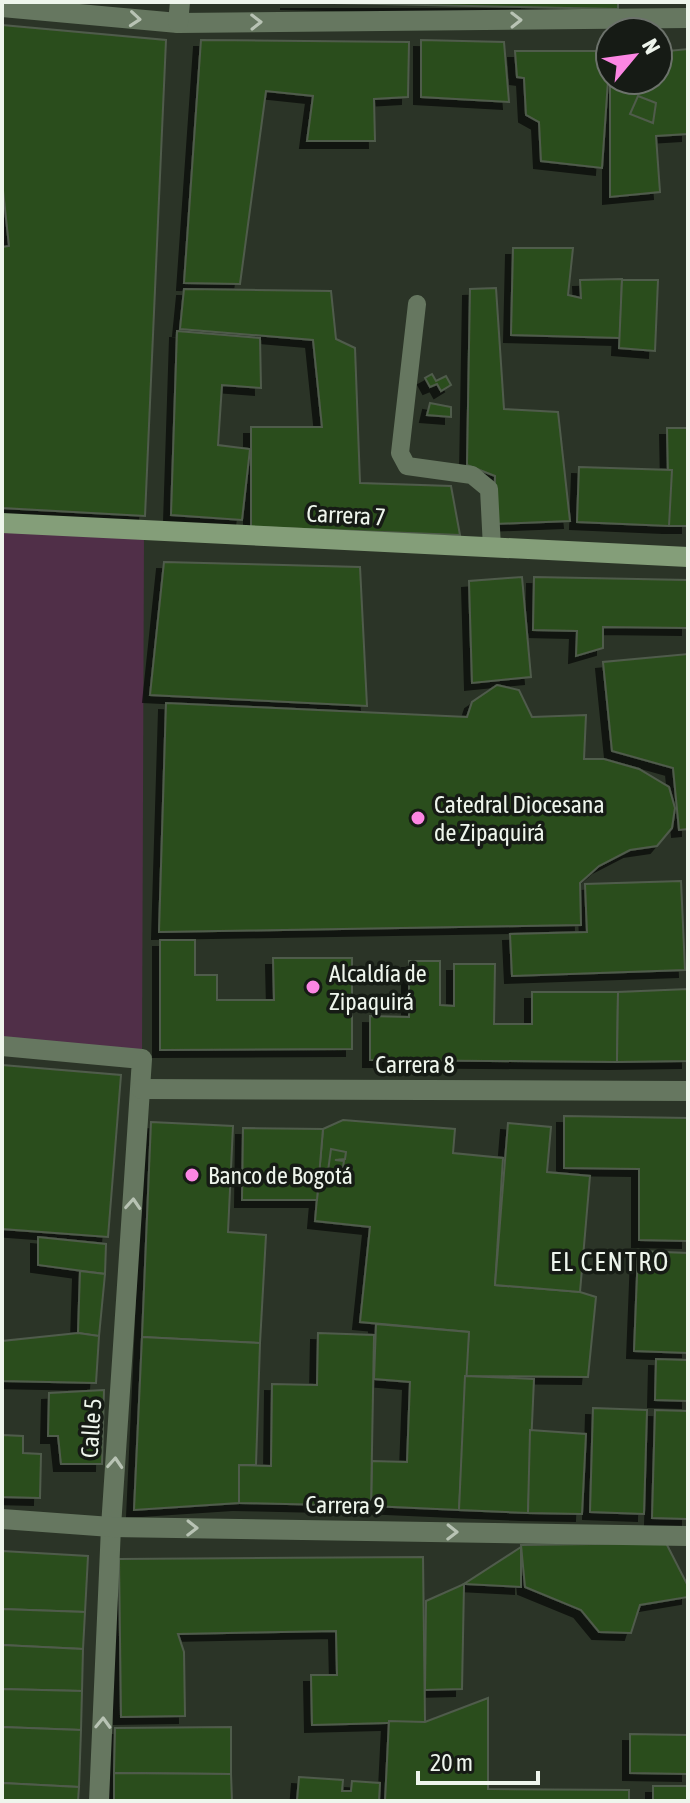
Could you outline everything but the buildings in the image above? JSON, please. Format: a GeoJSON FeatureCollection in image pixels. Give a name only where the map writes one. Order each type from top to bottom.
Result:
{"type":"FeatureCollection","features":[{"type":"Feature","properties":{"kind":"street"},"geometry":{"type":"LineString","coordinates":[[178,23],[180,2]]}},
{"type":"Feature","properties":{"kind":"street"},"geometry":{"type":"LineString","coordinates":[[2,7],[178,23],[688,18]]}},
{"type":"Feature","properties":{"kind":"street","name":"Carrera 7"},"geometry":{"type":"LineString","coordinates":[[2,523],[688,557]]}},
{"type":"Feature","properties":{"kind":"street","name":"Calle 5"},"geometry":{"type":"LineString","coordinates":[[2,1046],[142,1059],[111,1527],[99,1801]]}},
{"type":"Feature","properties":{"kind":"street","name":"Carrera 8"},"geometry":{"type":"LineString","coordinates":[[141,1089],[688,1091]]}},
{"type":"Feature","properties":{"kind":"street","name":"Carrera 9"},"geometry":{"type":"LineString","coordinates":[[2,1519],[111,1527],[688,1536]]}},
{"type":"Feature","properties":{"kind":"lane"},"geometry":{"type":"LineString","coordinates":[[417,304],[400,453],[402,462],[407,466],[472,475],[482,481],[489,489],[492,548]]}},
{"type":"Feature","properties":{"kind":"shaded area"},"geometry":{"type":"Polygon","coordinates":[[[2,523],[144,531],[142,1059],[2,1046],[2,523]]]}},
{"type":"Feature","properties":{"kind":"place","name":"Catedral Diocesana de Zipaquirá"},"geometry":{"type":"Point","coordinates":[418,818]}},
{"type":"Feature","properties":{"kind":"place","name":"Alcaldía de Zipaquirá"},"geometry":{"type":"Point","coordinates":[313,987]}},
{"type":"Feature","properties":{"kind":"place","name":"Banco de Bogotá"},"geometry":{"type":"Point","coordinates":[192,1175]}},
{"type":"Feature","properties":{"kind":"district","name":"EL CENTRO"},"geometry":{"type":"Point","coordinates":[610,1262]}}]}
